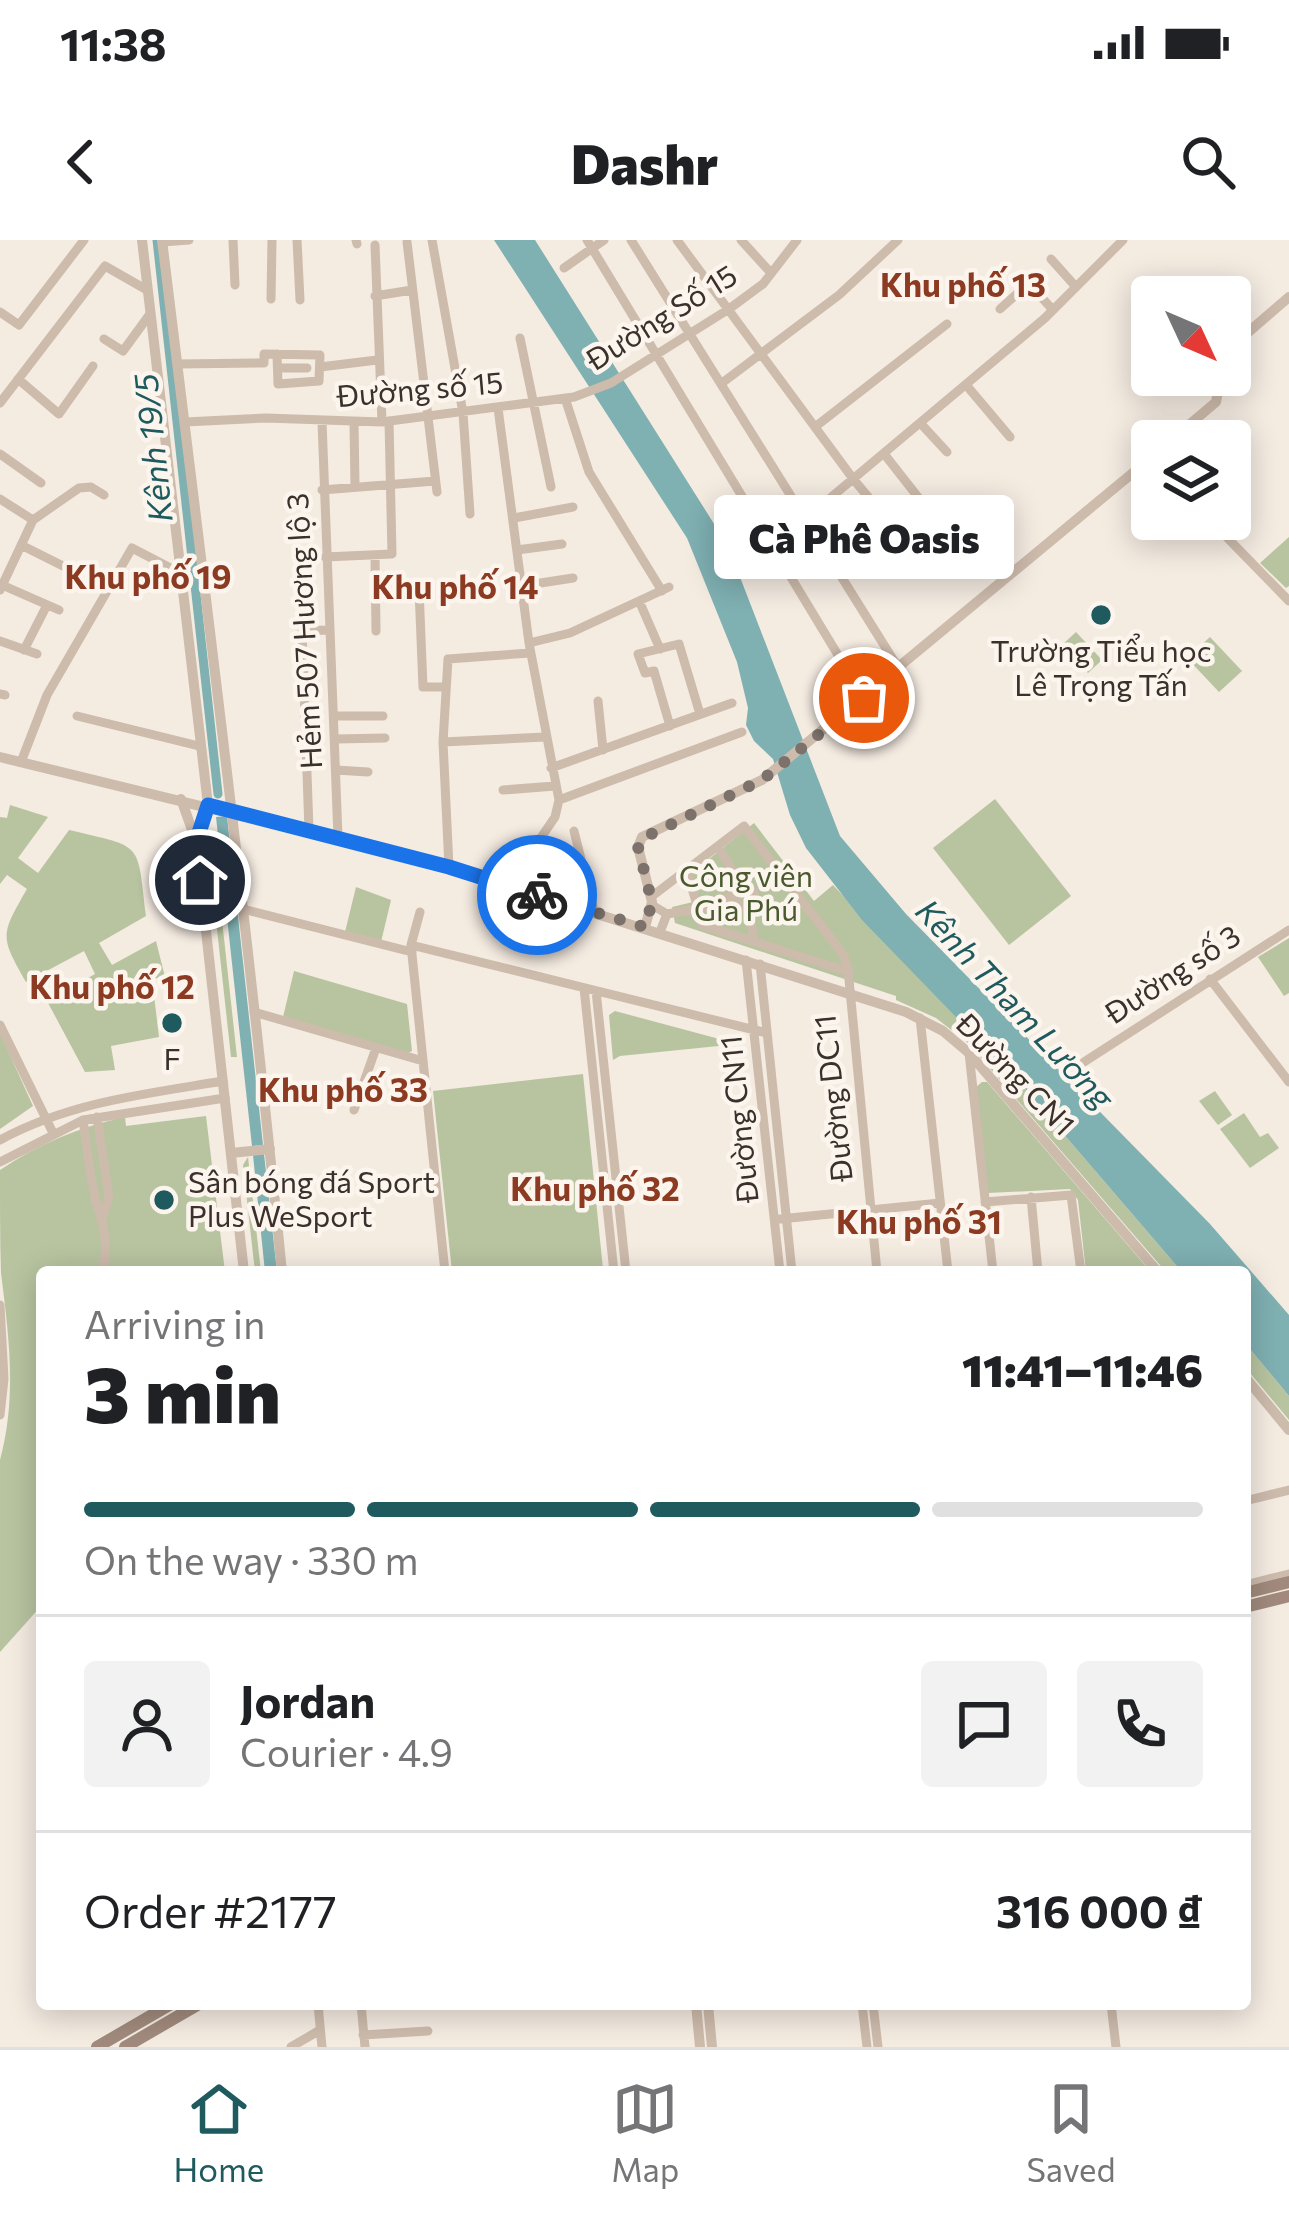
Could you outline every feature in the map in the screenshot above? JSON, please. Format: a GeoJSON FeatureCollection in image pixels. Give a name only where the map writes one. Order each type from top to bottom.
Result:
{"type":"FeatureCollection","features":[{"type":"Feature","properties":{"kind":"main road"},"geometry":{"type":"LineString","coordinates":[[1251,1588],[1289,1578]]}},
{"type":"Feature","properties":{"kind":"main road"},"geometry":{"type":"LineString","coordinates":[[1251,1606],[1289,1596]]}},
{"type":"Feature","properties":{"kind":"main road"},"geometry":{"type":"LineString","coordinates":[[120,2043],[163,2010]]}},
{"type":"Feature","properties":{"kind":"main road"},"geometry":{"type":"LineString","coordinates":[[97,2047],[120,2043],[187,2010]]}},
{"type":"Feature","properties":{"kind":"street"},"geometry":{"type":"LineString","coordinates":[[0,312],[19,325],[84,240]]}},
{"type":"Feature","properties":{"kind":"street"},"geometry":{"type":"LineString","coordinates":[[142,240],[149,314],[190,557],[220,808],[196,842]]}},
{"type":"Feature","properties":{"kind":"street"},"geometry":{"type":"LineString","coordinates":[[189,240],[162,241],[184,422],[190,557],[182,574],[199,746],[220,808],[243,909],[262,1150],[281,1266]]}},
{"type":"Feature","properties":{"kind":"street"},"geometry":{"type":"LineString","coordinates":[[232,240],[235,285]]}},
{"type":"Feature","properties":{"kind":"street"},"geometry":{"type":"LineString","coordinates":[[272,240],[272,299]]}},
{"type":"Feature","properties":{"kind":"street"},"geometry":{"type":"LineString","coordinates":[[296,240],[300,300]]}},
{"type":"Feature","properties":{"kind":"street"},"geometry":{"type":"LineString","coordinates":[[431,240],[463,412],[470,514]]}},
{"type":"Feature","properties":{"kind":"street"},"geometry":{"type":"LineString","coordinates":[[564,268],[590,244],[604,240]]}},
{"type":"Feature","properties":{"kind":"street"},"geometry":{"type":"LineString","coordinates":[[631,240],[898,669]]}},
{"type":"Feature","properties":{"kind":"street"},"geometry":{"type":"LineString","coordinates":[[677,240],[896,530]]}},
{"type":"Feature","properties":{"kind":"street"},"geometry":{"type":"LineString","coordinates":[[741,240],[771,273]]}},
{"type":"Feature","properties":{"kind":"street","name":"Đường Số 15"},"geometry":{"type":"LineString","coordinates":[[586,393],[729,309],[763,284],[797,240]]}},
{"type":"Feature","properties":{"kind":"street"},"geometry":{"type":"LineString","coordinates":[[722,383],[763,356],[898,240]]}},
{"type":"Feature","properties":{"kind":"street"},"geometry":{"type":"LineString","coordinates":[[322,490],[388,484],[436,486],[406,242]]}},
{"type":"Feature","properties":{"kind":"street"},"geometry":{"type":"LineString","coordinates":[[804,520],[967,386],[1120,242]]}},
{"type":"Feature","properties":{"kind":"street"},"geometry":{"type":"LineString","coordinates":[[590,244],[864,698]]}},
{"type":"Feature","properties":{"kind":"street"},"geometry":{"type":"LineString","coordinates":[[326,557],[392,554],[377,360],[375,245]]}},
{"type":"Feature","properties":{"kind":"street"},"geometry":{"type":"LineString","coordinates":[[1051,260],[1076,287]]}},
{"type":"Feature","properties":{"kind":"street"},"geometry":{"type":"LineString","coordinates":[[0,403],[105,266],[147,290]]}},
{"type":"Feature","properties":{"kind":"street"},"geometry":{"type":"LineString","coordinates":[[1000,309],[1027,281],[1052,309]]}},
{"type":"Feature","properties":{"kind":"street"},"geometry":{"type":"LineString","coordinates":[[375,296],[412,290]]}},
{"type":"Feature","properties":{"kind":"street"},"geometry":{"type":"LineString","coordinates":[[1251,329],[1289,297]]}},
{"type":"Feature","properties":{"kind":"street"},"geometry":{"type":"LineString","coordinates":[[104,339],[123,351],[149,314]]}},
{"type":"Feature","properties":{"kind":"street"},"geometry":{"type":"LineString","coordinates":[[815,427],[947,324]]}},
{"type":"Feature","properties":{"kind":"street"},"geometry":{"type":"LineString","coordinates":[[520,338],[551,487]]}},
{"type":"Feature","properties":{"kind":"street"},"geometry":{"type":"LineString","coordinates":[[177,364],[264,363],[263,354],[278,354],[320,356],[319,381],[278,384],[278,354]]}},
{"type":"Feature","properties":{"kind":"street"},"geometry":{"type":"LineString","coordinates":[[320,367],[377,360]]}},
{"type":"Feature","properties":{"kind":"street"},"geometry":{"type":"LineString","coordinates":[[18,380],[59,414],[93,366]]}},
{"type":"Feature","properties":{"kind":"street"},"geometry":{"type":"LineString","coordinates":[[278,368],[307,368]]}},
{"type":"Feature","properties":{"kind":"street"},"geometry":{"type":"LineString","coordinates":[[967,386],[1010,437]]}},
{"type":"Feature","properties":{"kind":"street","name":"Đường số 15"},"geometry":{"type":"LineString","coordinates":[[184,422],[385,421],[586,393]]}},
{"type":"Feature","properties":{"kind":"street"},"geometry":{"type":"LineString","coordinates":[[1195,420],[1217,396]]}},
{"type":"Feature","properties":{"kind":"street"},"geometry":{"type":"LineString","coordinates":[[419,589],[423,687],[443,687],[448,686],[448,659],[530,648],[666,589],[590,472],[565,398]]}},
{"type":"Feature","properties":{"kind":"street"},"geometry":{"type":"LineString","coordinates":[[498,408],[520,586],[559,800],[555,817],[508,886]]}},
{"type":"Feature","properties":{"kind":"street","name":"Hẻm 507 Hương lộ 3"},"geometry":{"type":"LineString","coordinates":[[322,422],[338,837]]}},
{"type":"Feature","properties":{"kind":"street"},"geometry":{"type":"LineString","coordinates":[[354,423],[356,487]]}},
{"type":"Feature","properties":{"kind":"street"},"geometry":{"type":"LineString","coordinates":[[922,424],[946,452]]}},
{"type":"Feature","properties":{"kind":"street"},"geometry":{"type":"LineString","coordinates":[[0,454],[41,482]]}},
{"type":"Feature","properties":{"kind":"street"},"geometry":{"type":"LineString","coordinates":[[885,455],[925,506]]}},
{"type":"Feature","properties":{"kind":"street"},"geometry":{"type":"LineString","coordinates":[[653,930],[652,901],[638,847],[641,839],[762,780],[1131,475]]}},
{"type":"Feature","properties":{"kind":"street"},"geometry":{"type":"LineString","coordinates":[[59,610],[1,588],[33,520],[80,488],[91,487],[104,495]]}},
{"type":"Feature","properties":{"kind":"street"},"geometry":{"type":"LineString","coordinates":[[0,499],[33,520]]}},
{"type":"Feature","properties":{"kind":"street"},"geometry":{"type":"LineString","coordinates":[[514,518],[573,507]]}},
{"type":"Feature","properties":{"kind":"street"},"geometry":{"type":"LineString","coordinates":[[1229,540],[1289,601]]}},
{"type":"Feature","properties":{"kind":"street"},"geometry":{"type":"LineString","coordinates":[[22,544],[69,569]]}},
{"type":"Feature","properties":{"kind":"street"},"geometry":{"type":"LineString","coordinates":[[517,550],[562,544]]}},
{"type":"Feature","properties":{"kind":"street"},"geometry":{"type":"LineString","coordinates":[[21,762],[47,694],[132,548],[182,574]]}},
{"type":"Feature","properties":{"kind":"street"},"geometry":{"type":"LineString","coordinates":[[375,555],[376,631]]}},
{"type":"Feature","properties":{"kind":"street"},"geometry":{"type":"LineString","coordinates":[[0,556],[13,564]]}},
{"type":"Feature","properties":{"kind":"street"},"geometry":{"type":"LineString","coordinates":[[520,586],[573,578]]}},
{"type":"Feature","properties":{"kind":"street"},"geometry":{"type":"LineString","coordinates":[[640,603],[660,649]]}},
{"type":"Feature","properties":{"kind":"street"},"geometry":{"type":"LineString","coordinates":[[24,650],[47,605]]}},
{"type":"Feature","properties":{"kind":"street"},"geometry":{"type":"LineString","coordinates":[[309,830],[302,631],[328,630]]}},
{"type":"Feature","properties":{"kind":"street"},"geometry":{"type":"LineString","coordinates":[[670,726],[654,671],[645,674],[638,653],[679,644],[700,714]]}},
{"type":"Feature","properties":{"kind":"street"},"geometry":{"type":"LineString","coordinates":[[2,645],[37,654]]}},
{"type":"Feature","properties":{"kind":"street"},"geometry":{"type":"LineString","coordinates":[[443,687],[449,867]]}},
{"type":"Feature","properties":{"kind":"street"},"geometry":{"type":"LineString","coordinates":[[598,700],[603,750]]}},
{"type":"Feature","properties":{"kind":"street"},"geometry":{"type":"LineString","coordinates":[[551,768],[732,703]]}},
{"type":"Feature","properties":{"kind":"street"},"geometry":{"type":"LineString","coordinates":[[77,716],[199,746]]}},
{"type":"Feature","properties":{"kind":"street"},"geometry":{"type":"LineString","coordinates":[[334,716],[383,716]]}},
{"type":"Feature","properties":{"kind":"street"},"geometry":{"type":"LineString","coordinates":[[559,800],[742,732]]}},
{"type":"Feature","properties":{"kind":"street"},"geometry":{"type":"LineString","coordinates":[[442,742],[545,737]]}},
{"type":"Feature","properties":{"kind":"street"},"geometry":{"type":"LineString","coordinates":[[336,739],[385,739]]}},
{"type":"Feature","properties":{"kind":"street","name":"Đường CN1"},"geometry":{"type":"LineString","coordinates":[[0,757],[449,867],[847,990],[920,1018],[969,1053],[1153,1266]]}},
{"type":"Feature","properties":{"kind":"street"},"geometry":{"type":"LineString","coordinates":[[336,770],[368,772]]}},
{"type":"Feature","properties":{"kind":"street"},"geometry":{"type":"LineString","coordinates":[[503,790],[555,786]]}},
{"type":"Feature","properties":{"kind":"street"},"geometry":{"type":"LineString","coordinates":[[181,800],[196,842],[243,1266]]}},
{"type":"Feature","properties":{"kind":"street"},"geometry":{"type":"LineString","coordinates":[[652,901],[744,826],[843,954],[849,972]]}},
{"type":"Feature","properties":{"kind":"street"},"geometry":{"type":"LineString","coordinates":[[574,831],[594,911]]}},
{"type":"Feature","properties":{"kind":"street"},"geometry":{"type":"LineString","coordinates":[[718,847],[755,942]]}},
{"type":"Feature","properties":{"kind":"street"},"geometry":{"type":"LineString","coordinates":[[687,872],[702,925],[849,972]]}},
{"type":"Feature","properties":{"kind":"street"},"geometry":{"type":"LineString","coordinates":[[653,930],[667,914],[740,898]]}},
{"type":"Feature","properties":{"kind":"street"},"geometry":{"type":"LineString","coordinates":[[652,901],[667,914]]}},
{"type":"Feature","properties":{"kind":"street"},"geometry":{"type":"LineString","coordinates":[[243,909],[767,1033]]}},
{"type":"Feature","properties":{"kind":"street"},"geometry":{"type":"LineString","coordinates":[[420,912],[412,948],[444,1266]]}},
{"type":"Feature","properties":{"kind":"street","name":"Đường số 3"},"geometry":{"type":"LineString","coordinates":[[1084,1062],[1289,930]]}},
{"type":"Feature","properties":{"kind":"street","name":"Đường CN11"},"geometry":{"type":"LineString","coordinates":[[746,960],[791,1266]]}},
{"type":"Feature","properties":{"kind":"street","name":"Đường CN11"},"geometry":{"type":"LineString","coordinates":[[760,964],[781,1219],[780,1266]]}},
{"type":"Feature","properties":{"kind":"street","name":"Đường DC11"},"geometry":{"type":"LineString","coordinates":[[849,972],[847,990],[876,1266]]}},
{"type":"Feature","properties":{"kind":"street"},"geometry":{"type":"LineString","coordinates":[[1210,979],[1289,1082]]}},
{"type":"Feature","properties":{"kind":"street"},"geometry":{"type":"LineString","coordinates":[[584,988],[613,1266]]}},
{"type":"Feature","properties":{"kind":"street"},"geometry":{"type":"LineString","coordinates":[[596,991],[625,1266]]}},
{"type":"Feature","properties":{"kind":"street"},"geometry":{"type":"LineString","coordinates":[[254,1012],[424,1061]]}},
{"type":"Feature","properties":{"kind":"street"},"geometry":{"type":"LineString","coordinates":[[920,1018],[947,1266]]}},
{"type":"Feature","properties":{"kind":"street"},"geometry":{"type":"LineString","coordinates":[[0,1025],[53,1133]]}},
{"type":"Feature","properties":{"kind":"street"},"geometry":{"type":"LineString","coordinates":[[354,1111],[376,1048]]}},
{"type":"Feature","properties":{"kind":"street"},"geometry":{"type":"LineString","coordinates":[[969,1053],[992,1266]]}},
{"type":"Feature","properties":{"kind":"street"},"geometry":{"type":"LineString","coordinates":[[0,1140],[44,1117],[88,1103],[223,1082]]}},
{"type":"Feature","properties":{"kind":"street"},"geometry":{"type":"LineString","coordinates":[[0,1162],[83,1120],[225,1098]]}},
{"type":"Feature","properties":{"kind":"street"},"geometry":{"type":"LineString","coordinates":[[98,1117],[109,1197],[102,1266]]}},
{"type":"Feature","properties":{"kind":"street"},"geometry":{"type":"LineString","coordinates":[[83,1120],[96,1202],[104,1216]]}},
{"type":"Feature","properties":{"kind":"street"},"geometry":{"type":"LineString","coordinates":[[231,1153],[262,1150]]}},
{"type":"Feature","properties":{"kind":"street"},"geometry":{"type":"LineString","coordinates":[[986,1202],[1064,1194],[1073,1198],[1080,1266]]}},
{"type":"Feature","properties":{"kind":"street"},"geometry":{"type":"LineString","coordinates":[[1031,1197],[1037,1266]]}},
{"type":"Feature","properties":{"kind":"street"},"geometry":{"type":"LineString","coordinates":[[781,1219],[940,1203]]}},
{"type":"Feature","properties":{"kind":"street"},"geometry":{"type":"LineString","coordinates":[[0,1305],[4,1379],[0,1414]]}},
{"type":"Feature","properties":{"kind":"street"},"geometry":{"type":"LineString","coordinates":[[1251,1384],[1289,1430]]}},
{"type":"Feature","properties":{"kind":"street"},"geometry":{"type":"LineString","coordinates":[[1251,1500],[1289,1490]]}},
{"type":"Feature","properties":{"kind":"street"},"geometry":{"type":"LineString","coordinates":[[318,2010],[322,2047]]}},
{"type":"Feature","properties":{"kind":"street"},"geometry":{"type":"LineString","coordinates":[[361,2010],[364,2041],[428,2031]]}},
{"type":"Feature","properties":{"kind":"street"},"geometry":{"type":"LineString","coordinates":[[697,2010],[700,2047]]}},
{"type":"Feature","properties":{"kind":"street"},"geometry":{"type":"LineString","coordinates":[[709,2010],[712,2047]]}},
{"type":"Feature","properties":{"kind":"street"},"geometry":{"type":"LineString","coordinates":[[863,2010],[867,2047]]}},
{"type":"Feature","properties":{"kind":"street"},"geometry":{"type":"LineString","coordinates":[[874,2010],[878,2047]]}},
{"type":"Feature","properties":{"kind":"street"},"geometry":{"type":"LineString","coordinates":[[1112,2010],[1116,2047]]}},
{"type":"Feature","properties":{"kind":"street"},"geometry":{"type":"LineString","coordinates":[[291,2047],[320,2030]]}},
{"type":"Feature","properties":{"kind":"green space"},"geometry":{"type":"Polygon","coordinates":[[[1289,537],[1289,586],[1286,588],[1260,563],[1289,537]]]}},
{"type":"Feature","properties":{"kind":"green space"},"geometry":{"type":"Polygon","coordinates":[[[1076,632],[1102,660],[1088,673],[1062,645],[1076,632]]]}},
{"type":"Feature","properties":{"kind":"green space"},"geometry":{"type":"Polygon","coordinates":[[[1210,637],[1242,671],[1219,692],[1187,658],[1210,637]]]}},
{"type":"Feature","properties":{"kind":"green space"},"geometry":{"type":"Polygon","coordinates":[[[995,799],[1071,896],[1009,945],[933,848],[995,799]]]}},
{"type":"Feature","properties":{"kind":"green space"},"geometry":{"type":"Polygon","coordinates":[[[10,805],[48,817],[18,858],[38,873],[69,830],[124,845],[137,860],[146,916],[99,943],[112,965],[156,941],[165,977],[152,979],[159,1037],[111,1046],[115,1070],[85,1072],[47,1001],[95,974],[84,951],[26,982],[11,955],[8,927],[27,889],[7,875],[0,884],[0,817],[7,818],[10,805]]]}},
{"type":"Feature","properties":{"kind":"green space","name":"Công viên Gia Phú"},"geometry":{"type":"Polygon","coordinates":[[[754,823],[814,901],[833,885],[1019,1082],[1177,1266],[1161,1266],[967,1042],[936,1018],[896,996],[675,923],[672,907],[693,902],[689,875],[754,823]]]}},
{"type":"Feature","properties":{"kind":"green space"},"geometry":{"type":"Polygon","coordinates":[[[207,838],[213,838],[237,1057],[231,1057],[207,838]]]}},
{"type":"Feature","properties":{"kind":"green space"},"geometry":{"type":"Polygon","coordinates":[[[356,887],[391,900],[381,942],[345,932],[356,887]]]}},
{"type":"Feature","properties":{"kind":"green space"},"geometry":{"type":"Polygon","coordinates":[[[1289,938],[1289,993],[1284,996],[1258,957],[1289,938]]]}},
{"type":"Feature","properties":{"kind":"green space"},"geometry":{"type":"Polygon","coordinates":[[[294,971],[407,1004],[412,1051],[283,1017],[294,971]]]}},
{"type":"Feature","properties":{"kind":"green space"},"geometry":{"type":"Polygon","coordinates":[[[615,1011],[738,1044],[613,1060],[609,1015],[615,1011]]]}},
{"type":"Feature","properties":{"kind":"green space"},"geometry":{"type":"Polygon","coordinates":[[[0,1033],[33,1106],[0,1129],[0,1033]]]}},
{"type":"Feature","properties":{"kind":"green space"},"geometry":{"type":"Polygon","coordinates":[[[583,1074],[603,1266],[451,1266],[433,1091],[583,1074]]]}},
{"type":"Feature","properties":{"kind":"green space"},"geometry":{"type":"Polygon","coordinates":[[[987,1082],[1146,1266],[1085,1266],[1078,1200],[1070,1189],[988,1193],[976,1087],[987,1082]]]}},
{"type":"Feature","properties":{"kind":"green space"},"geometry":{"type":"Polygon","coordinates":[[[1215,1091],[1232,1115],[1218,1125],[1199,1101],[1215,1091]]]}},
{"type":"Feature","properties":{"kind":"green space"},"geometry":{"type":"Polygon","coordinates":[[[1244,1113],[1260,1137],[1268,1133],[1279,1148],[1250,1168],[1220,1129],[1244,1113]]]}},
{"type":"Feature","properties":{"kind":"green space"},"geometry":{"type":"Polygon","coordinates":[[[206,1116],[224,1266],[36,1266],[36,1612],[0,1652],[0,1460],[10,1390],[1,1273],[0,1170],[76,1131],[125,1117],[126,1126],[206,1116]]]}},
{"type":"Feature","properties":{"kind":"green space"},"geometry":{"type":"Polygon","coordinates":[[[248,1157],[260,1266],[254,1266],[243,1165],[248,1157]]]}},
{"type":"Feature","properties":{"kind":"green space"},"geometry":{"type":"Polygon","coordinates":[[[1251,1350],[1289,1396],[1289,1420],[1251,1374],[1251,1350]]]}},
{"type":"Feature","properties":{"kind":"water"},"geometry":{"type":"Polygon","coordinates":[[[494,240],[535,240],[728,546],[840,836],[906,914],[1246,1266],[1177,1266],[1019,1082],[862,920],[806,848],[773,759],[754,741],[746,725],[748,708],[737,662],[687,538],[494,240]]]}},
{"type":"Feature","properties":{"kind":"water"},"geometry":{"type":"Polygon","coordinates":[[[227,816],[263,1145],[252,1146],[216,817],[227,816]]]}},
{"type":"Feature","properties":{"kind":"water"},"geometry":{"type":"Polygon","coordinates":[[[264,1154],[276,1266],[264,1266],[253,1155],[264,1154]]]}},
{"type":"Feature","properties":{"kind":"water"},"geometry":{"type":"Polygon","coordinates":[[[1251,1271],[1289,1315],[1289,1396],[1251,1350],[1251,1271]]]}},
{"type":"Feature","properties":{"kind":"waterway","name":"Kênh 19/5"},"geometry":{"type":"LineString","coordinates":[[157,240],[218,794]]}},
{"type":"Feature","properties":{"kind":"way so far"},"geometry":{"type":"LineString","coordinates":[[537,895],[645,927],[652,902],[638,847],[641,839],[762,780],[864,698]]}},
{"type":"Feature","properties":{"kind":"place","name":"Trường Tiểu học Lê Trọng Tấn"},"geometry":{"type":"Point","coordinates":[1101,615]}},
{"type":"Feature","properties":{"kind":"place","name":"Cà Phê Oasis"},"geometry":{"type":"Point","coordinates":[864,698]}},
{"type":"Feature","properties":{"kind":"place","name":"F"},"geometry":{"type":"Point","coordinates":[172,1023]}},
{"type":"Feature","properties":{"kind":"place","name":"Sân bóng đá Sport Plus WeSport"},"geometry":{"type":"Point","coordinates":[164,1200]}},
{"type":"Feature","properties":{"kind":"district","name":"Khu phố 13"},"geometry":{"type":"Point","coordinates":[963,285]}},
{"type":"Feature","properties":{"kind":"district","name":"Khu phố 19"},"geometry":{"type":"Point","coordinates":[148,577]}},
{"type":"Feature","properties":{"kind":"district","name":"Khu phố 14"},"geometry":{"type":"Point","coordinates":[455,587]}},
{"type":"Feature","properties":{"kind":"district","name":"Khu phố 12"},"geometry":{"type":"Point","coordinates":[112,987]}},
{"type":"Feature","properties":{"kind":"district","name":"Khu phố 33"},"geometry":{"type":"Point","coordinates":[343,1090]}},
{"type":"Feature","properties":{"kind":"district","name":"Khu phố 32"},"geometry":{"type":"Point","coordinates":[595,1189]}},
{"type":"Feature","properties":{"kind":"district","name":"Khu phố 31"},"geometry":{"type":"Point","coordinates":[919,1222]}},
{"type":"Feature","properties":{"kind":"route"},"geometry":{"type":"LineString","coordinates":[[200,880],[196,842],[208,805],[449,867],[537,895]]}},
{"type":"Feature","properties":{"kind":"water label","name":"Kênh Tham Lương"},"geometry":{"type":"Point","coordinates":[1015,1004]}}]}
